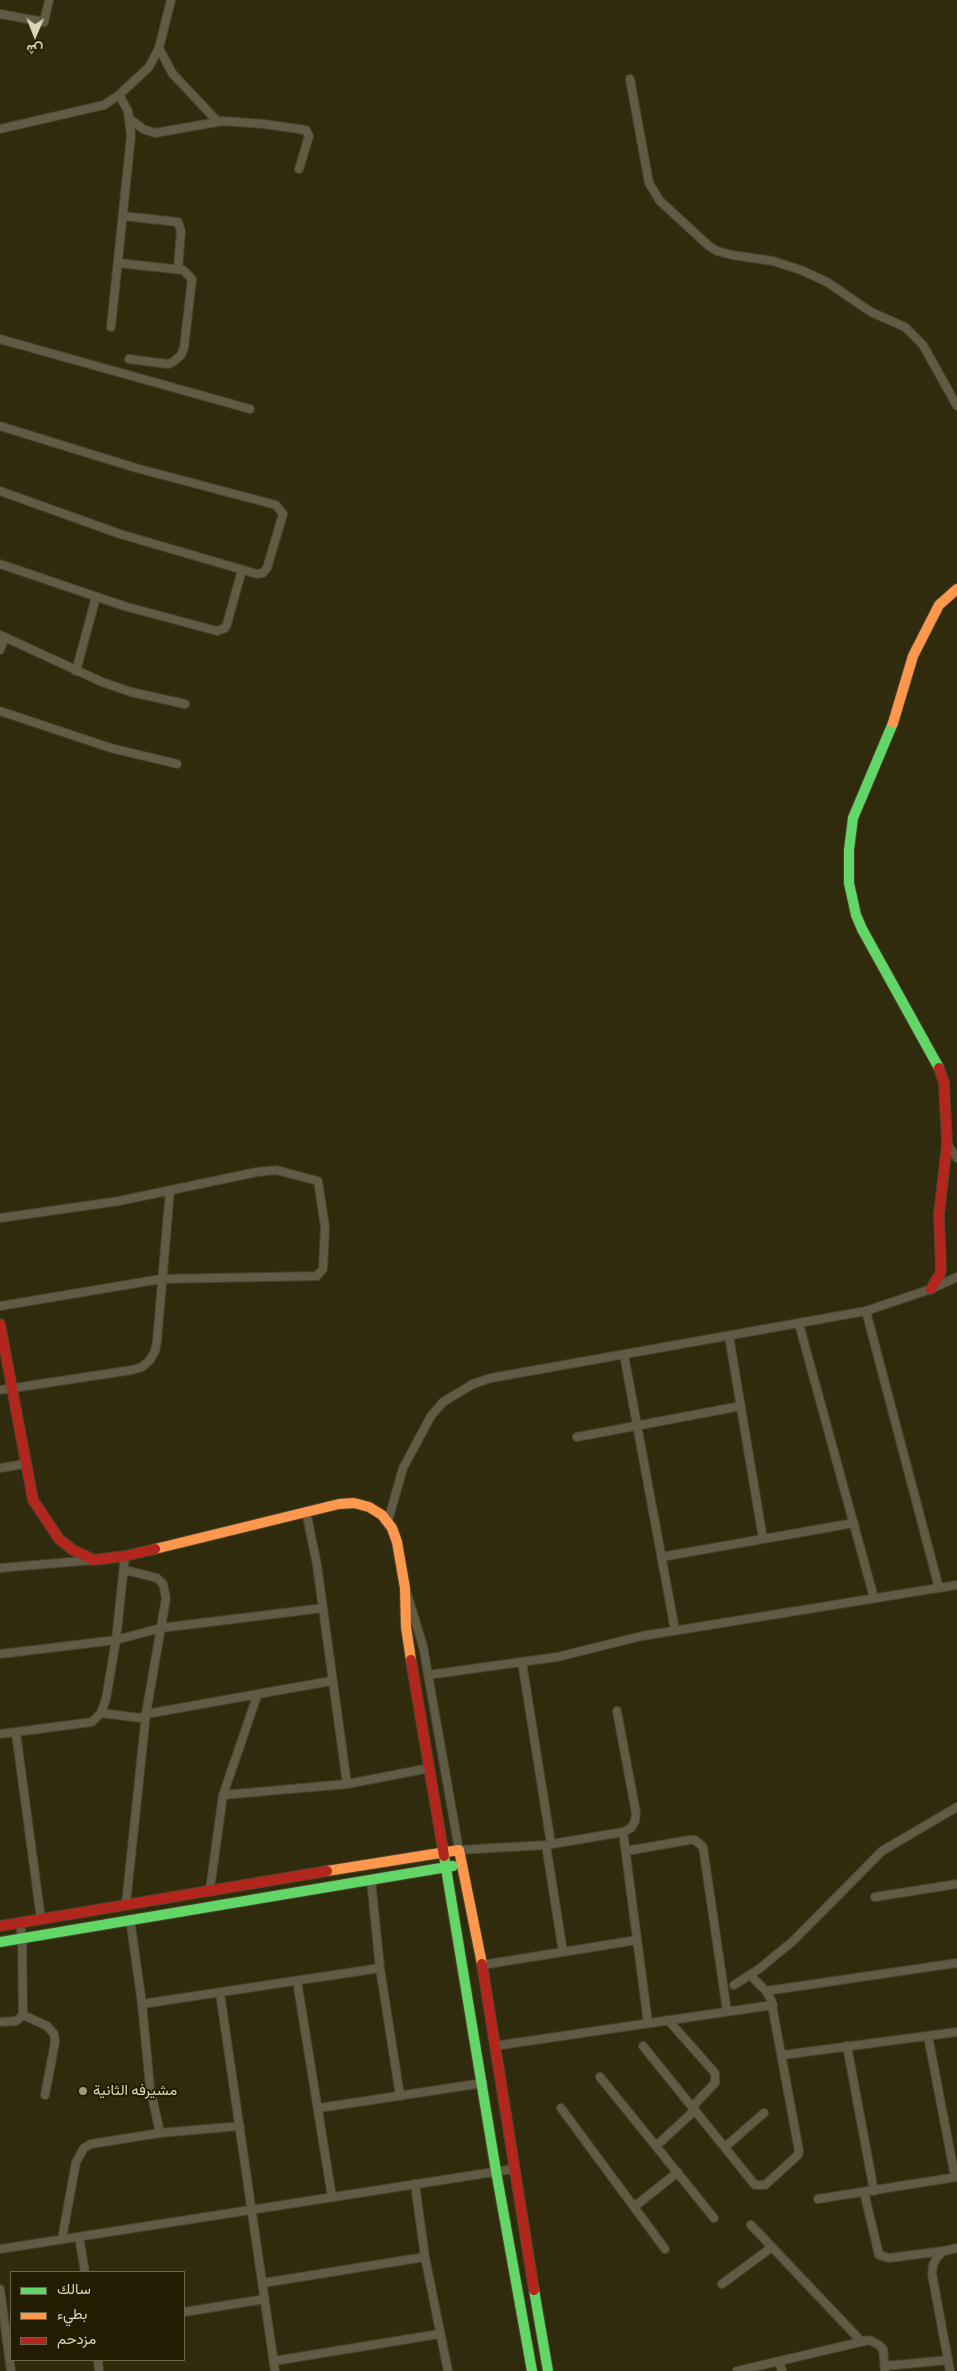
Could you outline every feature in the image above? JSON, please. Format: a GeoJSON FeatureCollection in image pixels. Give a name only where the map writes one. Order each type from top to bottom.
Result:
{"type":"FeatureCollection","features":[{"type":"Feature","properties":{"kind":"street"},"geometry":{"type":"LineString","coordinates":[[0,14],[44,22],[49,0]]}},
{"type":"Feature","properties":{"kind":"street"},"geometry":{"type":"LineString","coordinates":[[0,129],[104,105],[119,95],[149,68],[159,48],[171,0]]}},
{"type":"Feature","properties":{"kind":"street"},"geometry":{"type":"LineString","coordinates":[[159,48],[172,73],[218,122]]}},
{"type":"Feature","properties":{"kind":"street"},"geometry":{"type":"LineString","coordinates":[[630,79],[649,183],[660,201],[709,246],[717,251],[732,256],[773,261],[801,270],[827,282],[871,312],[905,327],[923,345],[957,406]]}},
{"type":"Feature","properties":{"kind":"street"},"geometry":{"type":"LineString","coordinates":[[111,327],[131,136],[130,119],[119,95]]}},
{"type":"Feature","properties":{"kind":"street"},"geometry":{"type":"LineString","coordinates":[[130,119],[143,129],[155,133],[218,122],[264,124],[308,131],[309,136],[299,169]]}},
{"type":"Feature","properties":{"kind":"street"},"geometry":{"type":"LineString","coordinates":[[123,216],[178,222],[181,231],[178,269]]}},
{"type":"Feature","properties":{"kind":"street"},"geometry":{"type":"LineString","coordinates":[[118,263],[178,269],[190,275],[192,283],[181,355],[168,364],[129,359]]}},
{"type":"Feature","properties":{"kind":"street"},"geometry":{"type":"LineString","coordinates":[[0,339],[250,409]]}},
{"type":"Feature","properties":{"kind":"street"},"geometry":{"type":"LineString","coordinates":[[0,426],[136,468],[276,505],[282,510],[282,518],[266,571],[256,574],[120,534],[0,491]]}},
{"type":"Feature","properties":{"kind":"street"},"geometry":{"type":"LineString","coordinates":[[0,564],[96,597],[217,631],[227,624],[242,570]]}},
{"type":"Feature","properties":{"kind":"street"},"geometry":{"type":"LineString","coordinates":[[931,1289],[940,1274],[941,1268],[939,1214],[947,1144],[946,1095],[941,1071],[862,929],[852,899],[848,866],[854,818],[896,715],[913,656],[939,606],[957,589]]}},
{"type":"Feature","properties":{"kind":"street"},"geometry":{"type":"LineString","coordinates":[[76,671],[96,597]]}},
{"type":"Feature","properties":{"kind":"street"},"geometry":{"type":"LineString","coordinates":[[0,650],[2,636],[76,671],[131,692],[185,704]]}},
{"type":"Feature","properties":{"kind":"street"},"geometry":{"type":"LineString","coordinates":[[0,711],[111,748],[177,764]]}},
{"type":"Feature","properties":{"kind":"street"},"geometry":{"type":"LineString","coordinates":[[947,1144],[957,1158]]}},
{"type":"Feature","properties":{"kind":"street"},"geometry":{"type":"LineString","coordinates":[[0,1218],[119,1201],[266,1170],[286,1171],[318,1181],[325,1227],[323,1269],[317,1276],[161,1279],[0,1306]]}},
{"type":"Feature","properties":{"kind":"street"},"geometry":{"type":"LineString","coordinates":[[0,1390],[142,1367],[150,1360],[155,1352],[170,1190]]}},
{"type":"Feature","properties":{"kind":"street"},"geometry":{"type":"LineString","coordinates":[[388,1521],[403,1468],[430,1416],[443,1402],[473,1384],[491,1378],[866,1311],[931,1289],[957,1277]]}},
{"type":"Feature","properties":{"kind":"street"},"geometry":{"type":"LineString","coordinates":[[866,1311],[939,1588]]}},
{"type":"Feature","properties":{"kind":"street"},"geometry":{"type":"LineString","coordinates":[[0,1324],[33,1500],[59,1539],[74,1550],[94,1560]]}},
{"type":"Feature","properties":{"kind":"street"},"geometry":{"type":"LineString","coordinates":[[799,1324],[874,1598]]}},
{"type":"Feature","properties":{"kind":"street"},"geometry":{"type":"LineString","coordinates":[[729,1336],[763,1539]]}},
{"type":"Feature","properties":{"kind":"street"},"geometry":{"type":"LineString","coordinates":[[624,1355],[675,1630]]}},
{"type":"Feature","properties":{"kind":"street"},"geometry":{"type":"LineString","coordinates":[[577,1437],[741,1406]]}},
{"type":"Feature","properties":{"kind":"street"},"geometry":{"type":"LineString","coordinates":[[0,1468],[25,1464]]}},
{"type":"Feature","properties":{"kind":"street"},"geometry":{"type":"LineString","coordinates":[[0,1568],[125,1556],[339,1504],[354,1503],[369,1507],[388,1521],[397,1542],[404,1588],[406,1626],[496,2171],[532,2371]]}},
{"type":"Feature","properties":{"kind":"street"},"geometry":{"type":"LineString","coordinates":[[306,1511],[317,1565],[346,1784]]}},
{"type":"Feature","properties":{"kind":"street"},"geometry":{"type":"LineString","coordinates":[[661,1557],[854,1523]]}},
{"type":"Feature","properties":{"kind":"street"},"geometry":{"type":"LineString","coordinates":[[0,1734],[92,1722],[101,1713],[106,1699],[116,1640],[125,1556]]}},
{"type":"Feature","properties":{"kind":"street"},"geometry":{"type":"LineString","coordinates":[[125,1570],[157,1578],[162,1584],[166,1598],[146,1714],[126,1904]]}},
{"type":"Feature","properties":{"kind":"street"},"geometry":{"type":"LineString","coordinates":[[428,1675],[522,1662],[569,1654],[634,1637],[957,1585]]}},
{"type":"Feature","properties":{"kind":"street"},"geometry":{"type":"LineString","coordinates":[[404,1588],[419,1631],[482,1965],[513,2169],[548,2371]]}},
{"type":"Feature","properties":{"kind":"street"},"geometry":{"type":"LineString","coordinates":[[0,1654],[116,1640],[161,1628],[322,1608]]}},
{"type":"Feature","properties":{"kind":"street"},"geometry":{"type":"LineString","coordinates":[[522,1662],[563,1952]]}},
{"type":"Feature","properties":{"kind":"street"},"geometry":{"type":"LineString","coordinates":[[101,1713],[141,1718],[146,1714],[256,1696],[331,1681]]}},
{"type":"Feature","properties":{"kind":"street"},"geometry":{"type":"LineString","coordinates":[[210,1889],[223,1795],[256,1696]]}},
{"type":"Feature","properties":{"kind":"street"},"geometry":{"type":"LineString","coordinates":[[0,1926],[210,1889],[444,1852],[548,1844],[623,1832],[631,1828],[635,1822],[636,1813],[617,1711]]}},
{"type":"Feature","properties":{"kind":"street"},"geometry":{"type":"LineString","coordinates":[[16,1733],[41,1919]]}},
{"type":"Feature","properties":{"kind":"street"},"geometry":{"type":"LineString","coordinates":[[223,1795],[346,1784],[430,1768]]}},
{"type":"Feature","properties":{"kind":"street"},"geometry":{"type":"LineString","coordinates":[[734,1985],[750,1975],[793,1941],[882,1851],[957,1807]]}},
{"type":"Feature","properties":{"kind":"street"},"geometry":{"type":"LineString","coordinates":[[623,1832],[648,2023]]}},
{"type":"Feature","properties":{"kind":"street"},"geometry":{"type":"LineString","coordinates":[[626,1851],[689,1840],[695,1840],[703,1847],[727,2011]]}},
{"type":"Feature","properties":{"kind":"street"},"geometry":{"type":"LineString","coordinates":[[0,1942],[462,1865]]}},
{"type":"Feature","properties":{"kind":"street"},"geometry":{"type":"LineString","coordinates":[[371,1880],[380,1968],[400,2096]]}},
{"type":"Feature","properties":{"kind":"street"},"geometry":{"type":"LineString","coordinates":[[875,1897],[957,1884]]}},
{"type":"Feature","properties":{"kind":"street"},"geometry":{"type":"LineString","coordinates":[[130,1919],[142,2004],[150,2087],[160,2133]]}},
{"type":"Feature","properties":{"kind":"street"},"geometry":{"type":"LineString","coordinates":[[20,1923],[22,1938],[23,2015]]}},
{"type":"Feature","properties":{"kind":"street"},"geometry":{"type":"LineString","coordinates":[[482,1965],[637,1940]]}},
{"type":"Feature","properties":{"kind":"street"},"geometry":{"type":"LineString","coordinates":[[766,1991],[957,1963]]}},
{"type":"Feature","properties":{"kind":"street"},"geometry":{"type":"LineString","coordinates":[[142,2004],[220,1994],[380,1968]]}},
{"type":"Feature","properties":{"kind":"street"},"geometry":{"type":"LineString","coordinates":[[643,2046],[758,2186],[765,2185],[798,2155],[773,2005],[766,1991],[750,1975]]}},
{"type":"Feature","properties":{"kind":"street"},"geometry":{"type":"LineString","coordinates":[[297,1981],[332,2197]]}},
{"type":"Feature","properties":{"kind":"street"},"geometry":{"type":"LineString","coordinates":[[220,1994],[276,2371]]}},
{"type":"Feature","properties":{"kind":"street"},"geometry":{"type":"LineString","coordinates":[[494,2046],[773,2005]]}},
{"type":"Feature","properties":{"kind":"street"},"geometry":{"type":"LineString","coordinates":[[0,2022],[16,2021],[23,2015]]}},
{"type":"Feature","properties":{"kind":"street"},"geometry":{"type":"LineString","coordinates":[[23,2015],[47,2026],[54,2034],[56,2042],[45,2095]]}},
{"type":"Feature","properties":{"kind":"street"},"geometry":{"type":"LineString","coordinates":[[656,2146],[694,2109],[715,2083],[715,2073],[668,2020]]}},
{"type":"Feature","properties":{"kind":"street"},"geometry":{"type":"LineString","coordinates":[[782,2055],[957,2032]]}},
{"type":"Feature","properties":{"kind":"street"},"geometry":{"type":"LineString","coordinates":[[818,2199],[956,2177],[928,2036]]}},
{"type":"Feature","properties":{"kind":"street"},"geometry":{"type":"LineString","coordinates":[[847,2046],[874,2191]]}},
{"type":"Feature","properties":{"kind":"street"},"geometry":{"type":"LineString","coordinates":[[600,2077],[714,2218]]}},
{"type":"Feature","properties":{"kind":"street"},"geometry":{"type":"LineString","coordinates":[[319,2108],[482,2083]]}},
{"type":"Feature","properties":{"kind":"street"},"geometry":{"type":"LineString","coordinates":[[561,2108],[665,2249]]}},
{"type":"Feature","properties":{"kind":"street"},"geometry":{"type":"LineString","coordinates":[[725,2147],[764,2113]]}},
{"type":"Feature","properties":{"kind":"street"},"geometry":{"type":"LineString","coordinates":[[62,2240],[76,2162],[79,2153],[91,2144],[160,2133],[240,2126]]}},
{"type":"Feature","properties":{"kind":"street"},"geometry":{"type":"LineString","coordinates":[[0,2249],[513,2169]]}},
{"type":"Feature","properties":{"kind":"street"},"geometry":{"type":"LineString","coordinates":[[634,2207],[678,2172]]}},
{"type":"Feature","properties":{"kind":"street"},"geometry":{"type":"LineString","coordinates":[[415,2184],[439,2334],[448,2371]]}},
{"type":"Feature","properties":{"kind":"street"},"geometry":{"type":"LineString","coordinates":[[864,2192],[878,2255],[889,2258],[957,2248]]}},
{"type":"Feature","properties":{"kind":"street"},"geometry":{"type":"LineString","coordinates":[[751,2225],[861,2342]]}},
{"type":"Feature","properties":{"kind":"street"},"geometry":{"type":"LineString","coordinates":[[79,2237],[84,2271]]}},
{"type":"Feature","properties":{"kind":"street"},"geometry":{"type":"LineString","coordinates":[[722,2284],[772,2247]]}},
{"type":"Feature","properties":{"kind":"street"},"geometry":{"type":"LineString","coordinates":[[944,2251],[933,2265],[932,2274],[950,2371]]}},
{"type":"Feature","properties":{"kind":"street"},"geometry":{"type":"LineString","coordinates":[[263,2283],[426,2257]]}},
{"type":"Feature","properties":{"kind":"street"},"geometry":{"type":"LineString","coordinates":[[0,2289],[11,2371]]}},
{"type":"Feature","properties":{"kind":"street"},"geometry":{"type":"LineString","coordinates":[[185,2312],[265,2299]]}},
{"type":"Feature","properties":{"kind":"street"},"geometry":{"type":"LineString","coordinates":[[274,2361],[439,2334]]}},
{"type":"Feature","properties":{"kind":"street"},"geometry":{"type":"LineString","coordinates":[[737,2371],[869,2340],[879,2345],[885,2354],[885,2369],[948,2360]]}},
{"type":"Feature","properties":{"kind":"street"},"geometry":{"type":"LineString","coordinates":[[779,2360],[782,2371]]}},
{"type":"Feature","properties":{"kind":"traffic: fast"},"geometry":{"type":"LineString","coordinates":[[893,723],[853,818],[849,850],[849,883],[856,915],[862,929],[939,1068]]}},
{"type":"Feature","properties":{"kind":"traffic: fast"},"geometry":{"type":"LineString","coordinates":[[444,1856],[496,2171],[532,2371]]}},
{"type":"Feature","properties":{"kind":"traffic: fast"},"geometry":{"type":"LineString","coordinates":[[0,1942],[453,1866]]}},
{"type":"Feature","properties":{"kind":"traffic: fast"},"geometry":{"type":"LineString","coordinates":[[534,2290],[548,2371]]}},
{"type":"Feature","properties":{"kind":"traffic: slow"},"geometry":{"type":"LineString","coordinates":[[893,723],[913,656],[939,605],[957,589]]}},
{"type":"Feature","properties":{"kind":"traffic: slow"},"geometry":{"type":"LineString","coordinates":[[155,1549],[339,1504],[354,1503],[369,1507],[382,1515],[392,1528],[397,1542],[405,1588],[406,1627],[411,1660]]}},
{"type":"Feature","properties":{"kind":"traffic: slow"},"geometry":{"type":"LineString","coordinates":[[327,1871],[459,1850],[482,1964]]}},
{"type":"Feature","properties":{"kind":"traffic: jam"},"geometry":{"type":"LineString","coordinates":[[931,1289],[940,1274],[941,1268],[939,1215],[947,1144],[944,1083],[939,1068]]}},
{"type":"Feature","properties":{"kind":"traffic: jam"},"geometry":{"type":"LineString","coordinates":[[0,1324],[33,1500],[59,1539],[73,1550],[94,1560],[125,1556],[155,1549]]}},
{"type":"Feature","properties":{"kind":"traffic: jam"},"geometry":{"type":"LineString","coordinates":[[411,1660],[444,1856]]}},
{"type":"Feature","properties":{"kind":"traffic: jam"},"geometry":{"type":"LineString","coordinates":[[0,1926],[327,1871]]}},
{"type":"Feature","properties":{"kind":"traffic: jam"},"geometry":{"type":"LineString","coordinates":[[482,1964],[534,2290]]}},
{"type":"Feature","properties":{"kind":"place","name":"مشيرفه الثانية"},"geometry":{"type":"Point","coordinates":[83,2091]}}]}
